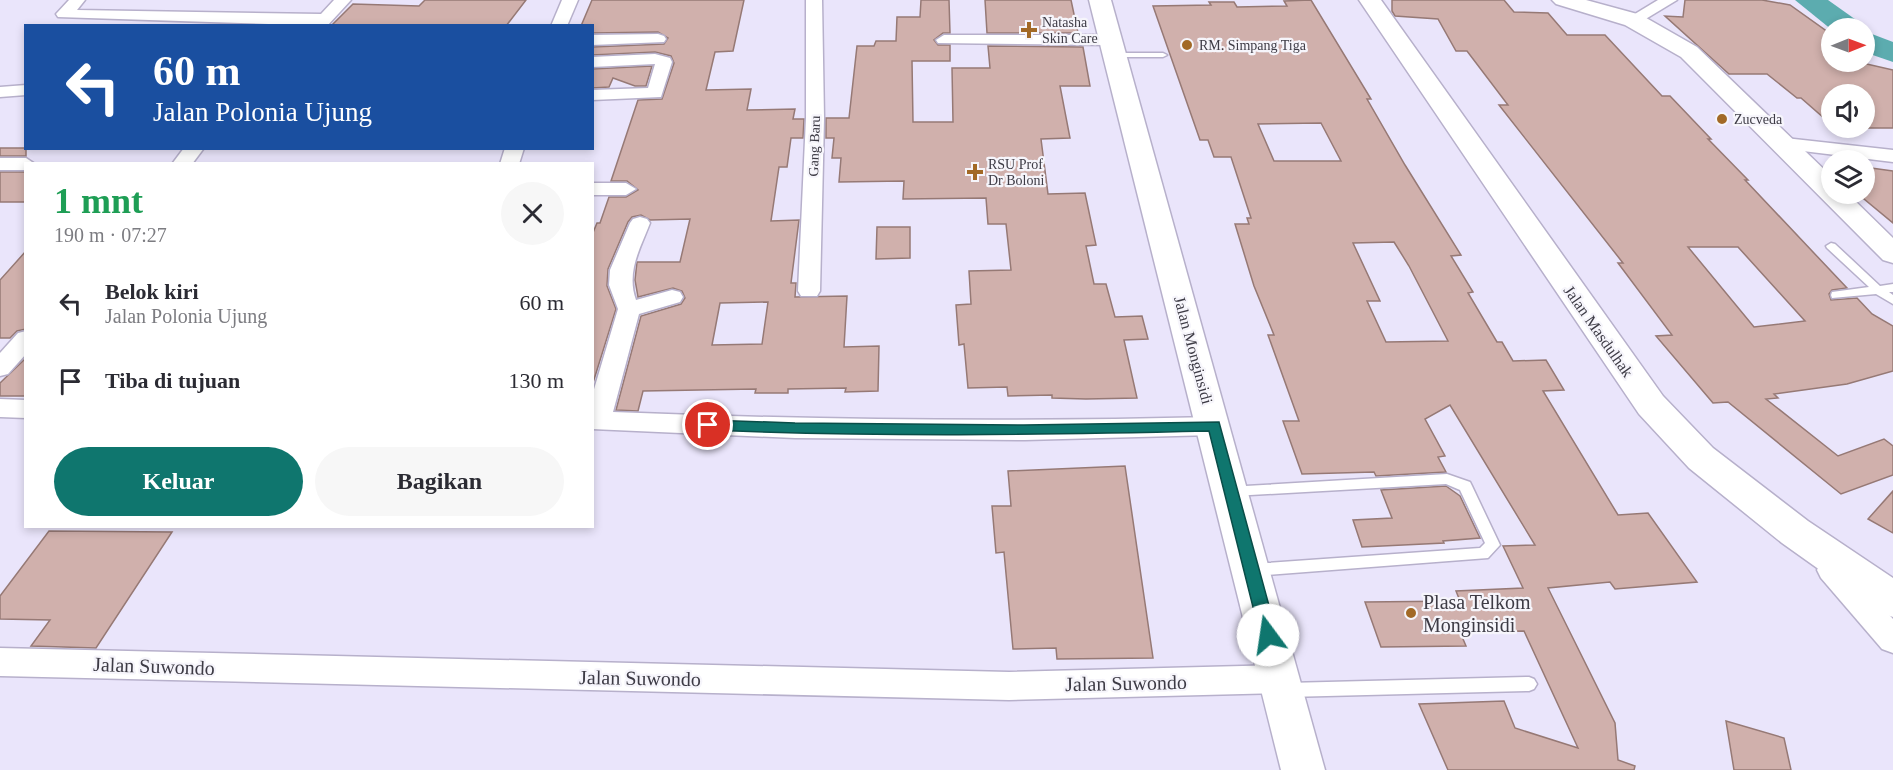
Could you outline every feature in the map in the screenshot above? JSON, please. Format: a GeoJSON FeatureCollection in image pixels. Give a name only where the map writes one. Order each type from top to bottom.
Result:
{"type":"FeatureCollection","features":[{"type":"Feature","properties":{"kind":"street"},"geometry":{"type":"LineString","coordinates":[[77,0],[64,14],[321,22],[343,0]]}},
{"type":"Feature","properties":{"kind":"street"},"geometry":{"type":"LineString","coordinates":[[560,24],[570,0]]}},
{"type":"Feature","properties":{"kind":"street","name":"Gang Baru"},"geometry":{"type":"LineString","coordinates":[[809,291],[815,118],[814,0]]}},
{"type":"Feature","properties":{"kind":"street","name":"Jalan Monginsidi"},"geometry":{"type":"LineString","coordinates":[[1100,0],[1303,770]]}},
{"type":"Feature","properties":{"kind":"street","name":"Jalan Masdulhak"},"geometry":{"type":"LineString","coordinates":[[1370,0],[1651,405],[1701,458],[1795,532],[1893,600]]}},
{"type":"Feature","properties":{"kind":"street"},"geometry":{"type":"LineString","coordinates":[[1565,0],[1633,20],[1689,52],[1821,182]]}},
{"type":"Feature","properties":{"kind":"street"},"geometry":{"type":"LineString","coordinates":[[1633,20],[1669,0]]}},
{"type":"Feature","properties":{"kind":"street"},"geometry":{"type":"LineString","coordinates":[[594,40],[658,39]]}},
{"type":"Feature","properties":{"kind":"street"},"geometry":{"type":"LineString","coordinates":[[944,40],[1112,47]]}},
{"type":"Feature","properties":{"kind":"street"},"geometry":{"type":"LineString","coordinates":[[594,62],[655,59],[664,62],[655,93],[594,95]]}},
{"type":"Feature","properties":{"kind":"street"},"geometry":{"type":"LineString","coordinates":[[0,92],[24,90]]}},
{"type":"Feature","properties":{"kind":"street"},"geometry":{"type":"LineString","coordinates":[[1785,144],[1893,156]]}},
{"type":"Feature","properties":{"kind":"street"},"geometry":{"type":"LineString","coordinates":[[183,162],[193,150]]}},
{"type":"Feature","properties":{"kind":"street"},"geometry":{"type":"LineString","coordinates":[[0,164],[24,164]]}},
{"type":"Feature","properties":{"kind":"street"},"geometry":{"type":"LineString","coordinates":[[594,189],[626,189]]}},
{"type":"Feature","properties":{"kind":"street"},"geometry":{"type":"LineString","coordinates":[[1843,204],[1893,254]]}},
{"type":"Feature","properties":{"kind":"street"},"geometry":{"type":"LineString","coordinates":[[640,223],[620,277],[621,291],[629,309],[595,420],[795,429],[1024,430],[1214,426]]}},
{"type":"Feature","properties":{"kind":"street"},"geometry":{"type":"LineString","coordinates":[[629,309],[672,297]]}},
{"type":"Feature","properties":{"kind":"street"},"geometry":{"type":"LineString","coordinates":[[0,368],[24,341]]}},
{"type":"Feature","properties":{"kind":"street"},"geometry":{"type":"LineString","coordinates":[[0,408],[24,409]]}},
{"type":"Feature","properties":{"kind":"street"},"geometry":{"type":"LineString","coordinates":[[1795,532],[1878,620],[1893,640]]}},
{"type":"Feature","properties":{"kind":"street","name":"Jalan Suwondo"},"geometry":{"type":"LineString","coordinates":[[0,662],[1010,686],[1281,685]]}},
{"type":"Feature","properties":{"kind":"lane"},"geometry":{"type":"LineString","coordinates":[[1112,47],[1163,54]]}},
{"type":"Feature","properties":{"kind":"lane"},"geometry":{"type":"LineString","coordinates":[[1831,246],[1878,290],[1893,300]]}},
{"type":"Feature","properties":{"kind":"lane"},"geometry":{"type":"LineString","coordinates":[[1836,295],[1893,288]]}},
{"type":"Feature","properties":{"kind":"lane"},"geometry":{"type":"LineString","coordinates":[[1231,491],[1448,479],[1465,486],[1493,545],[1483,554],[1251,570]]}},
{"type":"Feature","properties":{"kind":"lane"},"geometry":{"type":"LineString","coordinates":[[1281,685],[1529,684]]}},
{"type":"Feature","properties":{"kind":"building"},"geometry":{"type":"Polygon","coordinates":[[[425,0],[526,0],[508,24],[333,24],[353,4],[419,6],[425,0]]]}},
{"type":"Feature","properties":{"kind":"building"},"geometry":{"type":"Polygon","coordinates":[[[592,0],[744,0],[733,51],[715,52],[706,90],[751,89],[747,110],[795,109],[793,119],[804,119],[803,138],[791,138],[787,167],[779,167],[771,221],[799,220],[791,283],[796,283],[795,297],[847,296],[844,347],[879,346],[878,391],[845,392],[846,388],[788,389],[788,393],[755,393],[756,389],[643,391],[638,411],[616,410],[641,316],[681,304],[685,298],[682,291],[673,288],[638,297],[635,280],[637,262],[680,262],[690,219],[650,220],[641,215],[632,217],[628,222],[608,269],[607,286],[616,309],[594,380],[594,230],[597,223],[600,223],[609,197],[626,197],[638,190],[627,181],[611,181],[638,100],[662,99],[674,63],[671,56],[655,52],[594,55],[594,47],[664,44],[668,38],[658,32],[594,33],[594,24],[582,24],[592,0]],[[768,302],[720,303],[712,345],[762,344],[768,302]]]}},
{"type":"Feature","properties":{"kind":"building"},"geometry":{"type":"Polygon","coordinates":[[[921,0],[949,0],[950,33],[943,33],[934,40],[938,45],[950,45],[950,61],[912,61],[913,122],[953,122],[952,68],[990,68],[988,46],[1083,47],[1090,86],[1060,86],[1070,138],[1041,139],[1048,194],[1085,193],[1096,245],[1086,246],[1094,284],[1106,284],[1115,317],[1142,316],[1148,339],[1124,340],[1137,398],[1008,396],[1007,387],[968,388],[964,344],[959,345],[956,305],[971,304],[969,271],[1011,270],[1006,224],[988,224],[986,198],[903,199],[904,181],[839,182],[841,158],[832,158],[834,138],[826,138],[826,118],[849,118],[857,46],[874,46],[876,41],[896,41],[897,17],[920,17],[921,0]]]}},
{"type":"Feature","properties":{"kind":"building"},"geometry":{"type":"Polygon","coordinates":[[[985,0],[1071,0],[1078,33],[987,33],[985,0]]]}},
{"type":"Feature","properties":{"kind":"building"},"geometry":{"type":"Polygon","coordinates":[[[1311,0],[1371,99],[1367,99],[1405,165],[1461,255],[1451,256],[1473,292],[1468,293],[1497,342],[1502,342],[1513,361],[1546,360],[1564,390],[1543,391],[1618,515],[1648,513],[1697,582],[1615,589],[1610,582],[1548,588],[1615,723],[1618,760],[1635,766],[1634,770],[1448,770],[1419,704],[1504,701],[1515,728],[1578,748],[1524,631],[1460,632],[1466,646],[1381,647],[1365,602],[1460,601],[1456,591],[1523,588],[1503,546],[1535,545],[1450,405],[1425,419],[1445,456],[1438,457],[1446,472],[1376,476],[1374,472],[1302,474],[1283,421],[1299,421],[1268,335],[1274,335],[1254,286],[1235,224],[1249,224],[1247,218],[1251,218],[1231,157],[1214,157],[1208,140],[1200,140],[1153,6],[1211,5],[1209,2],[1234,2],[1237,7],[1287,6],[1284,1],[1311,0]],[[1321,123],[1258,124],[1274,161],[1341,161],[1321,123]],[[1394,242],[1353,243],[1380,301],[1367,301],[1386,342],[1448,341],[1409,266],[1394,242]]]}},
{"type":"Feature","properties":{"kind":"building"},"geometry":{"type":"Polygon","coordinates":[[[1392,0],[1504,0],[1514,12],[1548,13],[1567,35],[1605,35],[1662,96],[1670,96],[1847,288],[1832,290],[1829,294],[1831,300],[1857,298],[1872,314],[1893,326],[1893,371],[1847,384],[1774,394],[1778,398],[1766,399],[1838,456],[1884,439],[1893,446],[1893,475],[1841,494],[1728,402],[1713,403],[1656,336],[1672,335],[1618,263],[1623,263],[1499,105],[1508,105],[1467,51],[1456,51],[1438,19],[1395,16],[1392,11],[1392,0]],[[1688,247],[1754,327],[1805,321],[1738,247],[1688,247]]]}},
{"type":"Feature","properties":{"kind":"building"},"geometry":{"type":"Polygon","coordinates":[[[1685,0],[1762,0],[1790,5],[1821,27],[1821,72],[1875,72],[1875,66],[1893,70],[1893,128],[1875,128],[1875,84],[1821,84],[1821,115],[1767,74],[1729,74],[1665,16],[1683,17],[1685,0]]]}},
{"type":"Feature","properties":{"kind":"building"},"geometry":{"type":"Polygon","coordinates":[[[652,66],[646,86],[635,86],[613,78],[609,87],[594,88],[594,69],[652,66]]]}},
{"type":"Feature","properties":{"kind":"building"},"geometry":{"type":"Polygon","coordinates":[[[0,148],[24,148],[26,150],[26,156],[0,156],[0,148]]]}},
{"type":"Feature","properties":{"kind":"building"},"geometry":{"type":"Polygon","coordinates":[[[1875,169],[1893,171],[1893,223],[1870,204],[1875,204],[1875,169]]]}},
{"type":"Feature","properties":{"kind":"building"},"geometry":{"type":"Polygon","coordinates":[[[0,172],[24,172],[24,202],[0,202],[0,172]]]}},
{"type":"Feature","properties":{"kind":"building"},"geometry":{"type":"Polygon","coordinates":[[[877,227],[910,227],[910,258],[876,259],[877,227]]]}},
{"type":"Feature","properties":{"kind":"building"},"geometry":{"type":"Polygon","coordinates":[[[24,253],[24,329],[17,331],[10,338],[0,338],[0,280],[24,253]]]}},
{"type":"Feature","properties":{"kind":"building"},"geometry":{"type":"Polygon","coordinates":[[[24,360],[24,396],[0,396],[0,383],[24,360]]]}},
{"type":"Feature","properties":{"kind":"building"},"geometry":{"type":"Polygon","coordinates":[[[1125,466],[1153,658],[1057,659],[1056,648],[1013,649],[1004,552],[996,553],[992,506],[1011,506],[1008,471],[1125,466]]]}},
{"type":"Feature","properties":{"kind":"building"},"geometry":{"type":"Polygon","coordinates":[[[1446,486],[1460,496],[1480,538],[1443,541],[1444,543],[1362,547],[1353,520],[1392,518],[1381,490],[1446,486]]]}},
{"type":"Feature","properties":{"kind":"building"},"geometry":{"type":"Polygon","coordinates":[[[1893,491],[1893,533],[1868,519],[1893,491]]]}},
{"type":"Feature","properties":{"kind":"building"},"geometry":{"type":"Polygon","coordinates":[[[49,531],[172,532],[96,648],[31,646],[50,620],[0,619],[0,596],[49,531]]]}},
{"type":"Feature","properties":{"kind":"building"},"geometry":{"type":"Polygon","coordinates":[[[1726,721],[1784,738],[1791,770],[1734,770],[1726,721]]]}},
{"type":"Feature","properties":{"kind":"waterway"},"geometry":{"type":"LineString","coordinates":[[1809,0],[1834,18]]}},
{"type":"Feature","properties":{"kind":"waterway"},"geometry":{"type":"LineString","coordinates":[[1875,45],[1893,53]]}},
{"type":"Feature","properties":{"kind":"place","name":"Natasha Skin Care"},"geometry":{"type":"Point","coordinates":[1029,30]}},
{"type":"Feature","properties":{"kind":"place","name":"RM. Simpang Tiga"},"geometry":{"type":"Point","coordinates":[1187,45]}},
{"type":"Feature","properties":{"kind":"place","name":"Zucveda"},"geometry":{"type":"Point","coordinates":[1722,119]}},
{"type":"Feature","properties":{"kind":"place","name":"RSU Prof Dr Boloni"},"geometry":{"type":"Point","coordinates":[975,172]}},
{"type":"Feature","properties":{"kind":"place","name":"Plasa Telkom Monginsidi"},"geometry":{"type":"Point","coordinates":[1411,613]}},
{"type":"Feature","properties":{"kind":"route"},"geometry":{"type":"LineString","coordinates":[[708,425],[795,429],[1024,430],[1214,426],[1268,635]]}}]}
